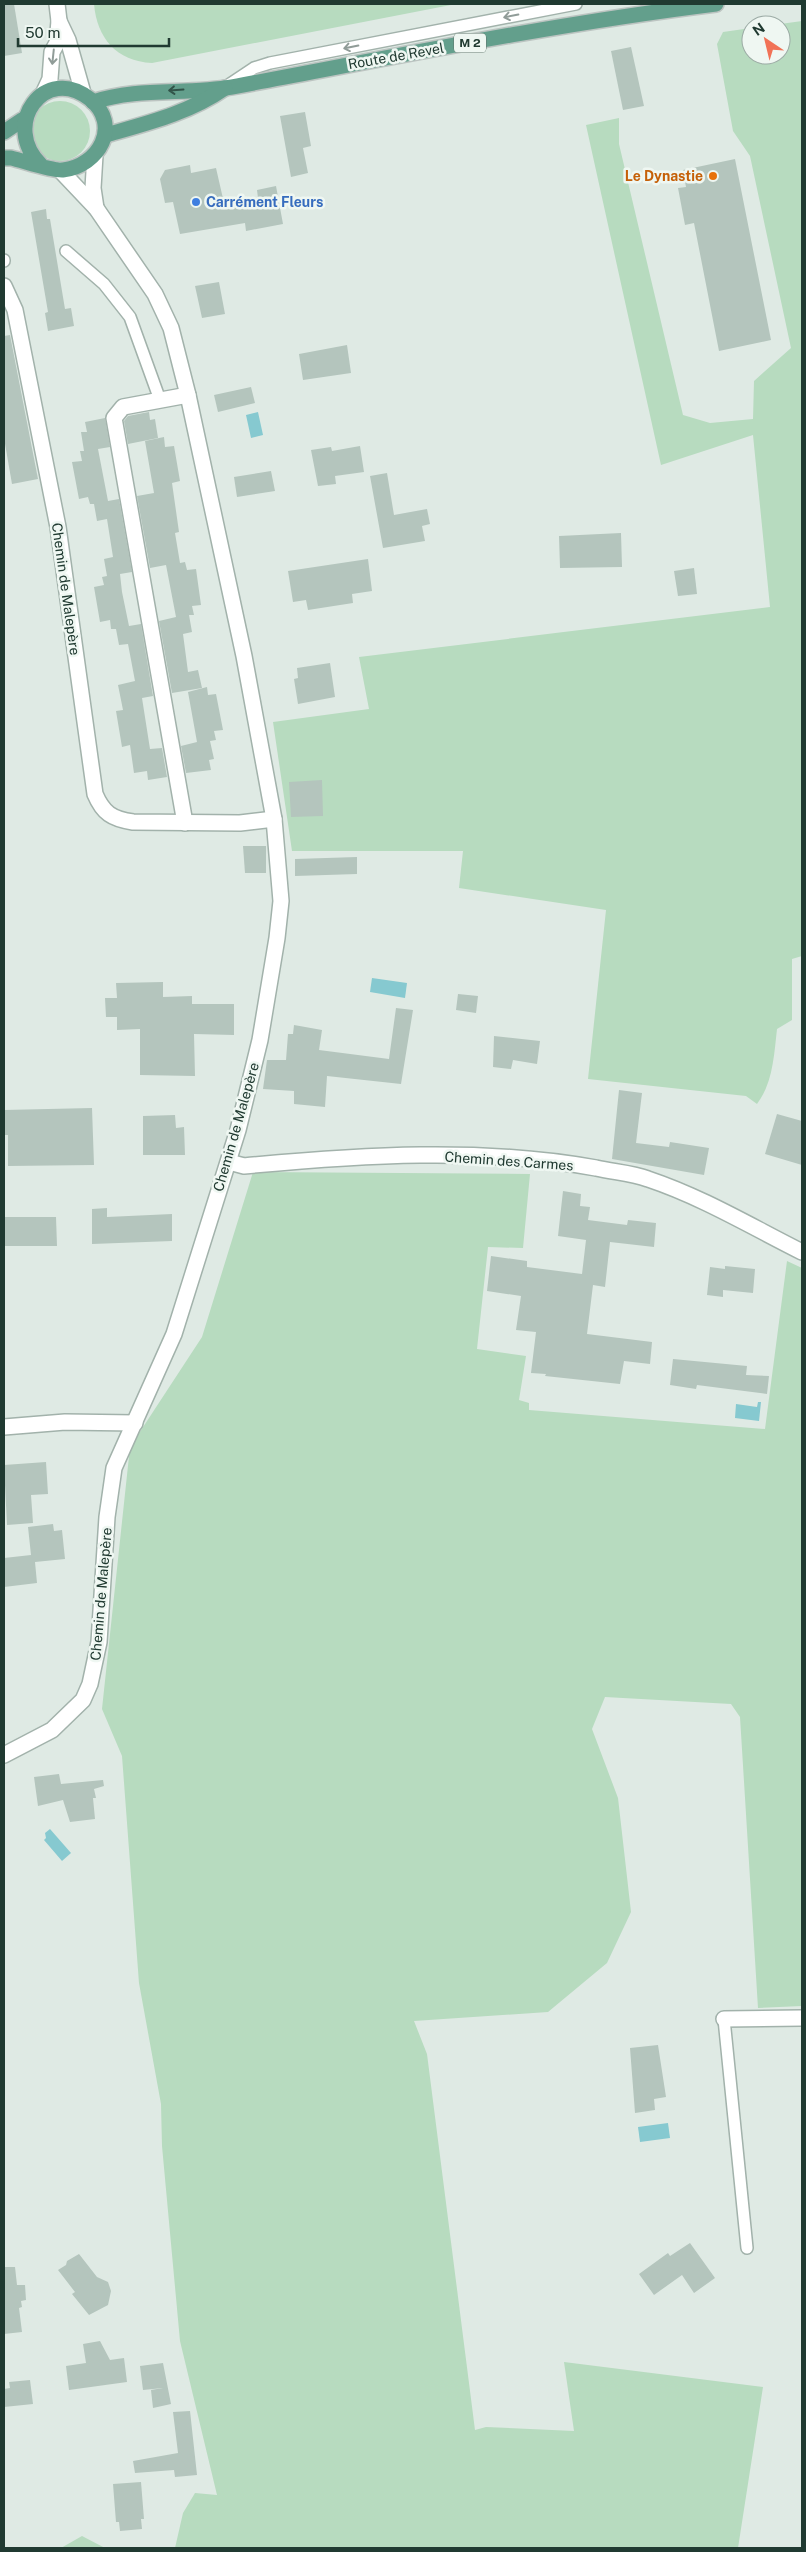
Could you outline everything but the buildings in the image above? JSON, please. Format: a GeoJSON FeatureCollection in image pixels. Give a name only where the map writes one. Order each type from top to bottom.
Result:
{"type":"FeatureCollection","features":[{"type":"Feature","properties":{"kind":"main road","name":"Route de Revel"},"geometry":{"type":"LineString","coordinates":[[44,92],[57,88],[71,89],[88,97],[225,88],[515,34],[716,4]]}},
{"type":"Feature","properties":{"kind":"main road","name":"Route de Revel"},"geometry":{"type":"LineString","coordinates":[[106,135],[146,124],[201,104],[225,88]]}},
{"type":"Feature","properties":{"kind":"main road"},"geometry":{"type":"LineString","coordinates":[[41,165],[31,156],[24,145],[21,133],[22,120],[27,108],[44,92]]}},
{"type":"Feature","properties":{"kind":"main road"},"geometry":{"type":"LineString","coordinates":[[4,158],[60,170],[73,169],[85,164],[105,142],[106,135],[102,117],[88,97]]}},
{"type":"Feature","properties":{"kind":"main road"},"geometry":{"type":"LineString","coordinates":[[4,132],[22,120]]}},
{"type":"Feature","properties":{"kind":"street"},"geometry":{"type":"LineString","coordinates":[[44,92],[50,79],[52,52],[57,42],[59,21],[57,4]]}},
{"type":"Feature","properties":{"kind":"street"},"geometry":{"type":"LineString","coordinates":[[59,21],[68,40],[88,97]]}},
{"type":"Feature","properties":{"kind":"street","name":"Chemin de Malepère"},"geometry":{"type":"LineString","coordinates":[[94,155],[93,188],[96,208]]}},
{"type":"Feature","properties":{"kind":"street","name":"Chemin de Malepère"},"geometry":{"type":"LineString","coordinates":[[4,1755],[52,1730],[83,1700],[90,1684],[99,1642],[111,1484],[114,1468],[174,1334],[229,1162],[248,1095],[277,938],[281,900],[274,819],[244,656],[188,395],[171,328],[155,294],[96,208],[60,170]]}},
{"type":"Feature","properties":{"kind":"street","name":"Chemin de Malepère"},"geometry":{"type":"LineString","coordinates":[[4,286],[15,310],[58,527],[95,794],[107,814],[118,820],[240,823],[274,819]]}},
{"type":"Feature","properties":{"kind":"street"},"geometry":{"type":"LineString","coordinates":[[185,822],[114,418],[123,408],[188,395]]}},
{"type":"Feature","properties":{"kind":"street","name":"Chemin des Carmes"},"geometry":{"type":"LineString","coordinates":[[229,1162],[244,1166],[363,1157],[454,1156],[572,1164],[646,1178],[705,1203],[802,1252]]}},
{"type":"Feature","properties":{"kind":"street"},"geometry":{"type":"LineString","coordinates":[[4,1427],[65,1422],[135,1423]]}},
{"type":"Feature","properties":{"kind":"street"},"geometry":{"type":"LineString","coordinates":[[724,2019],[802,2018]]}},
{"type":"Feature","properties":{"kind":"lane","name":"Route de Revel"},"geometry":{"type":"LineString","coordinates":[[225,88],[254,68],[270,63],[576,4]]}},
{"type":"Feature","properties":{"kind":"lane"},"geometry":{"type":"LineString","coordinates":[[66,251],[104,284],[130,317],[160,400]]}},
{"type":"Feature","properties":{"kind":"lane"},"geometry":{"type":"LineString","coordinates":[[724,2019],[747,2248]]}},
{"type":"Feature","properties":{"kind":"green space"},"geometry":{"type":"Polygon","coordinates":[[[94,4],[456,4],[152,63],[128,58],[111,46],[99,27],[94,4]]]}},
{"type":"Feature","properties":{"kind":"green space"},"geometry":{"type":"Polygon","coordinates":[[[802,21],[802,956],[792,959],[792,1020],[777,1029],[770,1078],[757,1104],[746,1096],[588,1079],[606,910],[459,888],[463,851],[292,851],[273,722],[369,709],[359,657],[770,607],[753,435],[661,465],[586,125],[619,118],[619,144],[683,415],[710,423],[753,419],[754,381],[791,348],[750,156],[733,131],[717,44],[723,32],[741,29],[741,65],[791,65],[791,23],[802,21]]]}},
{"type":"Feature","properties":{"kind":"green space"},"geometry":{"type":"Polygon","coordinates":[[[60,101],[77,106],[85,114],[90,131],[85,148],[77,156],[60,161],[43,156],[35,148],[30,131],[35,114],[43,106],[60,101]]]}},
{"type":"Feature","properties":{"kind":"green space"},"geometry":{"type":"Polygon","coordinates":[[[253,1172],[530,1174],[523,1248],[488,1247],[477,1349],[526,1356],[519,1400],[529,1403],[529,1410],[765,1429],[787,1261],[802,1268],[802,2006],[758,2008],[740,1717],[731,1704],[605,1697],[592,1729],[618,1798],[631,1912],[607,1963],[548,2012],[414,2021],[427,2054],[475,2430],[486,2427],[574,2431],[564,2362],[763,2387],[738,2548],[175,2548],[183,2513],[195,2493],[217,2495],[180,2341],[162,2146],[161,2104],[139,1983],[122,1756],[102,1709],[130,1447],[202,1337],[253,1172]]]}},
{"type":"Feature","properties":{"kind":"green space"},"geometry":{"type":"Polygon","coordinates":[[[82,2536],[105,2548],[61,2548],[82,2536]]]}},
{"type":"Feature","properties":{"kind":"water"},"geometry":{"type":"Polygon","coordinates":[[[258,412],[263,435],[251,438],[246,415],[258,412]]]}},
{"type":"Feature","properties":{"kind":"water"},"geometry":{"type":"Polygon","coordinates":[[[372,978],[407,983],[405,998],[370,992],[372,978]]]}},
{"type":"Feature","properties":{"kind":"water"},"geometry":{"type":"Polygon","coordinates":[[[758,1402],[761,1402],[759,1421],[735,1418],[736,1404],[757,1407],[758,1402]]]}},
{"type":"Feature","properties":{"kind":"water"},"geometry":{"type":"Polygon","coordinates":[[[50,1829],[71,1853],[62,1861],[44,1840],[46,1838],[45,1833],[50,1829]]]}},
{"type":"Feature","properties":{"kind":"water"},"geometry":{"type":"Polygon","coordinates":[[[668,2123],[670,2138],[640,2142],[638,2127],[668,2123]]]}},
{"type":"Feature","properties":{"kind":"place","name":"Le Dynastie"},"geometry":{"type":"Point","coordinates":[713,176]}},
{"type":"Feature","properties":{"kind":"place","name":"Carrément Fleurs"},"geometry":{"type":"Point","coordinates":[196,202]}}]}
